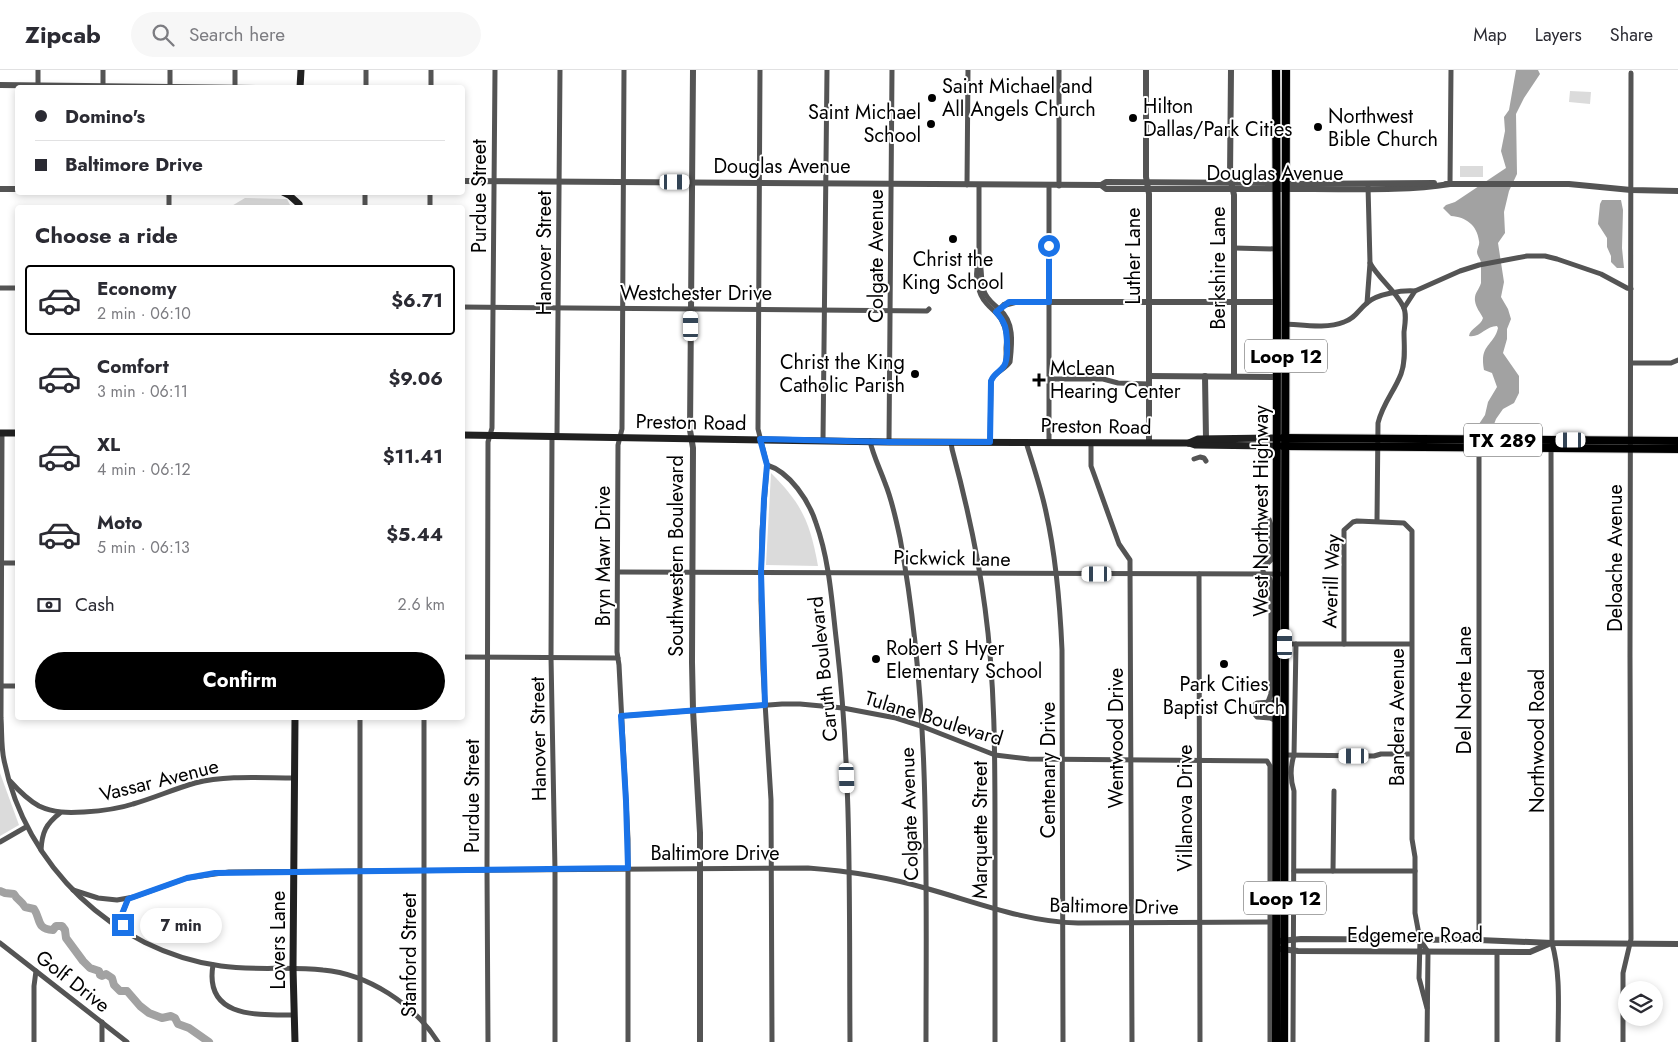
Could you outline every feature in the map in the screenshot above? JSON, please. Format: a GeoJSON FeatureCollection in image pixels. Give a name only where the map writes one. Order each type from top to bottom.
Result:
{"type":"FeatureCollection","features":[{"type":"Feature","properties":{"kind":"main road"},"geometry":{"type":"LineString","coordinates":[[300,85],[301,70]]}},
{"type":"Feature","properties":{"kind":"main road","name":"West Northwest Highway"},"geometry":{"type":"LineString","coordinates":[[1276,70],[1278,302],[1277,574],[1285,755],[1284,1042]]}},
{"type":"Feature","properties":{"kind":"main road","name":"West Northwest Highway"},"geometry":{"type":"LineString","coordinates":[[1276,1042],[1283,944],[1276,721],[1272,702],[1281,644],[1286,574],[1286,70]]}},
{"type":"Feature","properties":{"kind":"main road"},"geometry":{"type":"LineString","coordinates":[[1277,166],[1286,166]]}},
{"type":"Feature","properties":{"kind":"main road"},"geometry":{"type":"LineString","coordinates":[[289,195],[298,205]]}},
{"type":"Feature","properties":{"kind":"main road"},"geometry":{"type":"LineString","coordinates":[[1278,302],[1282,307],[1282,339],[1286,346]]}},
{"type":"Feature","properties":{"kind":"main road"},"geometry":{"type":"LineString","coordinates":[[1,433],[15,433]]}},
{"type":"Feature","properties":{"kind":"main road","name":"Preston Road"},"geometry":{"type":"LineString","coordinates":[[465,436],[870,440],[889,442],[1149,443],[1200,440],[1631,445],[1678,449]]}},
{"type":"Feature","properties":{"kind":"main road","name":"Preston Road"},"geometry":{"type":"LineString","coordinates":[[1631,445],[1678,441]]}},
{"type":"Feature","properties":{"kind":"main road"},"geometry":{"type":"LineString","coordinates":[[1272,702],[1282,707],[1282,746],[1285,755]]}},
{"type":"Feature","properties":{"kind":"main road","name":"Lovers Lane"},"geometry":{"type":"LineString","coordinates":[[295,720],[293,968],[295,1042]]}},
{"type":"Feature","properties":{"kind":"street"},"geometry":{"type":"LineString","coordinates":[[38,70],[38,85]]}},
{"type":"Feature","properties":{"kind":"street"},"geometry":{"type":"LineString","coordinates":[[103,70],[103,85]]}},
{"type":"Feature","properties":{"kind":"street"},"geometry":{"type":"LineString","coordinates":[[170,70],[170,85]]}},
{"type":"Feature","properties":{"kind":"street"},"geometry":{"type":"LineString","coordinates":[[235,70],[235,85]]}},
{"type":"Feature","properties":{"kind":"street"},"geometry":{"type":"LineString","coordinates":[[366,70],[366,85]]}},
{"type":"Feature","properties":{"kind":"street"},"geometry":{"type":"LineString","coordinates":[[430,85],[431,70]]}},
{"type":"Feature","properties":{"kind":"street","name":"Purdue Street"},"geometry":{"type":"LineString","coordinates":[[488,1042],[488,442],[492,428],[495,70]]}},
{"type":"Feature","properties":{"kind":"street","name":"Hanover Street"},"geometry":{"type":"LineString","coordinates":[[555,1042],[555,870],[551,657],[558,308],[560,70]]}},
{"type":"Feature","properties":{"kind":"street","name":"Bryn Mawr Drive"},"geometry":{"type":"LineString","coordinates":[[624,70],[622,429],[618,445],[617,652],[628,868],[628,1042]]}},
{"type":"Feature","properties":{"kind":"street","name":"Southwestern Boulevard"},"geometry":{"type":"LineString","coordinates":[[693,70],[690,430],[693,448],[693,710],[700,833],[700,1042]]}},
{"type":"Feature","properties":{"kind":"street"},"geometry":{"type":"LineString","coordinates":[[760,70],[758,429],[767,465],[761,572],[772,867],[772,1042]]}},
{"type":"Feature","properties":{"kind":"street"},"geometry":{"type":"LineString","coordinates":[[823,440],[827,70]]}},
{"type":"Feature","properties":{"kind":"street","name":"Colgate Avenue"},"geometry":{"type":"LineString","coordinates":[[889,442],[892,70]]}},
{"type":"Feature","properties":{"kind":"street"},"geometry":{"type":"LineString","coordinates":[[967,184],[968,70]]}},
{"type":"Feature","properties":{"kind":"street"},"geometry":{"type":"LineString","coordinates":[[1059,70],[1059,186]]}},
{"type":"Feature","properties":{"kind":"street","name":"Luther Lane"},"geometry":{"type":"LineString","coordinates":[[1146,70],[1149,443]]}},
{"type":"Feature","properties":{"kind":"street","name":"Berkshire Lane"},"geometry":{"type":"LineString","coordinates":[[1231,70],[1230,182],[1234,190],[1234,376]]}},
{"type":"Feature","properties":{"kind":"street"},"geometry":{"type":"LineString","coordinates":[[1450,184],[1451,70]]}},
{"type":"Feature","properties":{"kind":"street","name":"Deloache Avenue"},"geometry":{"type":"LineString","coordinates":[[1623,1042],[1623,973],[1631,939],[1631,73]]}},
{"type":"Feature","properties":{"kind":"street"},"geometry":{"type":"LineString","coordinates":[[0,85],[15,85]]}},
{"type":"Feature","properties":{"kind":"street","name":"Douglas Avenue"},"geometry":{"type":"LineString","coordinates":[[465,181],[826,182],[1101,186],[1106,189],[1192,190],[1450,184],[1576,184],[1631,190],[1678,191]]}},
{"type":"Feature","properties":{"kind":"street","name":"Douglas Avenue"},"geometry":{"type":"LineString","coordinates":[[1101,186],[1106,182],[1230,182],[1277,187]]}},
{"type":"Feature","properties":{"kind":"street"},"geometry":{"type":"LineString","coordinates":[[1192,182],[1192,190]]}},
{"type":"Feature","properties":{"kind":"street"},"geometry":{"type":"LineString","coordinates":[[1202,182],[1202,190]]}},
{"type":"Feature","properties":{"kind":"street"},"geometry":{"type":"LineString","coordinates":[[979,185],[979,260],[977,265],[977,284],[984,301],[998,311],[1007,325],[1006,360],[1004,367],[993,376],[990,387],[990,442]]}},
{"type":"Feature","properties":{"kind":"street"},"geometry":{"type":"LineString","coordinates":[[1049,186],[1049,442]]}},
{"type":"Feature","properties":{"kind":"street"},"geometry":{"type":"LineString","coordinates":[[1367,302],[1370,263],[1368,186]]}},
{"type":"Feature","properties":{"kind":"street"},"geometry":{"type":"LineString","coordinates":[[0,189],[15,189]]}},
{"type":"Feature","properties":{"kind":"street"},"geometry":{"type":"LineString","coordinates":[[1234,248],[1277,249]]}},
{"type":"Feature","properties":{"kind":"street"},"geometry":{"type":"LineString","coordinates":[[1286,324],[1338,324],[1354,317],[1367,302],[1374,298],[1401,291],[1415,291],[1460,271],[1479,265],[1527,256],[1552,257],[1601,274],[1631,289]]}},
{"type":"Feature","properties":{"kind":"street"},"geometry":{"type":"LineString","coordinates":[[1370,263],[1376,274],[1394,293],[1404,308]]}},
{"type":"Feature","properties":{"kind":"street"},"geometry":{"type":"LineString","coordinates":[[0,288],[15,288]]}},
{"type":"Feature","properties":{"kind":"street"},"geometry":{"type":"LineString","coordinates":[[1377,521],[1378,423],[1382,408],[1402,372],[1404,362],[1404,308],[1415,291]]}},
{"type":"Feature","properties":{"kind":"street"},"geometry":{"type":"LineString","coordinates":[[998,311],[1009,302],[1278,302]]}},
{"type":"Feature","properties":{"kind":"street","name":"Westchester Drive"},"geometry":{"type":"LineString","coordinates":[[465,307],[891,311],[927,311],[929,309]]}},
{"type":"Feature","properties":{"kind":"street"},"geometry":{"type":"LineString","coordinates":[[1631,363],[1671,363],[1678,360]]}},
{"type":"Feature","properties":{"kind":"street"},"geometry":{"type":"LineString","coordinates":[[1149,376],[1277,376]]}},
{"type":"Feature","properties":{"kind":"street"},"geometry":{"type":"LineString","coordinates":[[1200,440],[1205,376]]}},
{"type":"Feature","properties":{"kind":"street"},"geometry":{"type":"LineString","coordinates":[[1049,379],[1104,379],[1124,384],[1149,384]]}},
{"type":"Feature","properties":{"kind":"street"},"geometry":{"type":"LineString","coordinates":[[1,433],[0,718],[4,760],[26,827],[54,869],[89,906],[124,931],[164,951],[213,965],[244,968],[328,970],[360,980],[397,999],[424,1024],[438,1042]]}},
{"type":"Feature","properties":{"kind":"street","name":"Colgate Avenue"},"geometry":{"type":"LineString","coordinates":[[870,440],[872,450],[886,484],[900,538],[916,659],[926,802],[926,1042]]}},
{"type":"Feature","properties":{"kind":"street","name":"Marquette Street"},"geometry":{"type":"LineString","coordinates":[[951,442],[968,510],[980,573],[990,650],[994,755],[995,1042]]}},
{"type":"Feature","properties":{"kind":"street","name":"Centenary Drive"},"geometry":{"type":"LineString","coordinates":[[1026,442],[1046,510],[1056,574],[1062,650],[1063,1042]]}},
{"type":"Feature","properties":{"kind":"street","name":"Wentwood Drive"},"geometry":{"type":"LineString","coordinates":[[1091,443],[1091,466],[1119,544],[1130,560],[1131,574],[1132,1042]]}},
{"type":"Feature","properties":{"kind":"street","name":"Del Norte Lane"},"geometry":{"type":"LineString","coordinates":[[1479,444],[1479,940]]}},
{"type":"Feature","properties":{"kind":"street","name":"Northwood Road"},"geometry":{"type":"LineString","coordinates":[[1551,444],[1552,943],[1558,980],[1558,1042]]}},
{"type":"Feature","properties":{"kind":"street"},"geometry":{"type":"LineString","coordinates":[[1194,459],[1200,457],[1206,461]]}},
{"type":"Feature","properties":{"kind":"street","name":"Caruth Boulevard"},"geometry":{"type":"LineString","coordinates":[[767,465],[786,476],[809,508],[821,537],[828,572],[843,708],[847,771],[850,1042]]}},
{"type":"Feature","properties":{"kind":"street"},"geometry":{"type":"LineString","coordinates":[[1269,519],[1271,525],[1270,560],[1268,563],[1263,564],[1264,574],[1270,579],[1271,583],[1272,702],[1259,702],[1254,704],[1252,709],[1253,714],[1257,717],[1270,718],[1276,721]]}},
{"type":"Feature","properties":{"kind":"street","name":"Averill Way"},"geometry":{"type":"LineString","coordinates":[[1344,644],[1344,530],[1353,522],[1377,521]]}},
{"type":"Feature","properties":{"kind":"street","name":"Bandera Avenue"},"geometry":{"type":"LineString","coordinates":[[1377,521],[1404,523],[1412,531],[1412,839],[1416,913],[1420,940],[1419,978],[1426,1008],[1427,1042]]}},
{"type":"Feature","properties":{"kind":"street"},"geometry":{"type":"LineString","coordinates":[[1,563],[15,562]]}},
{"type":"Feature","properties":{"kind":"street","name":"Pickwick Lane"},"geometry":{"type":"LineString","coordinates":[[618,572],[1286,574]]}},
{"type":"Feature","properties":{"kind":"street","name":"Villanova Drive"},"geometry":{"type":"LineString","coordinates":[[1199,574],[1200,1042]]}},
{"type":"Feature","properties":{"kind":"street"},"geometry":{"type":"LineString","coordinates":[[1281,644],[1411,644]]}},
{"type":"Feature","properties":{"kind":"street"},"geometry":{"type":"LineString","coordinates":[[1293,1042],[1293,951],[1283,944],[1294,870],[1294,791],[1291,782],[1291,764],[1294,756],[1296,644]]}},
{"type":"Feature","properties":{"kind":"street"},"geometry":{"type":"LineString","coordinates":[[465,657],[618,658]]}},
{"type":"Feature","properties":{"kind":"street"},"geometry":{"type":"LineString","coordinates":[[1,686],[15,686]]}},
{"type":"Feature","properties":{"kind":"street","name":"Tulane Boulevard"},"geometry":{"type":"LineString","coordinates":[[621,716],[800,704],[843,708],[896,718],[994,755],[1029,759],[1268,762],[1270,766],[1270,922]]}},
{"type":"Feature","properties":{"kind":"street"},"geometry":{"type":"LineString","coordinates":[[360,720],[360,1042]]}},
{"type":"Feature","properties":{"kind":"street","name":"Stanford Street"},"geometry":{"type":"LineString","coordinates":[[424,720],[424,1042]]}},
{"type":"Feature","properties":{"kind":"street"},"geometry":{"type":"LineString","coordinates":[[1285,755],[1374,756],[1411,754]]}},
{"type":"Feature","properties":{"kind":"street","name":"Vassar Avenue"},"geometry":{"type":"LineString","coordinates":[[10,781],[26,798],[38,805],[60,813],[93,812],[120,808],[206,781],[230,778],[294,778]]}},
{"type":"Feature","properties":{"kind":"street"},"geometry":{"type":"LineString","coordinates":[[1333,871],[1334,791]]}},
{"type":"Feature","properties":{"kind":"street"},"geometry":{"type":"LineString","coordinates":[[41,850],[44,830],[50,820],[60,813]]}},
{"type":"Feature","properties":{"kind":"street"},"geometry":{"type":"LineString","coordinates":[[0,842],[26,827]]}},
{"type":"Feature","properties":{"kind":"street","name":"Baltimore Drive"},"geometry":{"type":"LineString","coordinates":[[73,890],[98,898],[128,899],[173,883],[229,872],[294,873],[772,867],[849,872],[890,879],[995,909],[1063,923],[1270,922]]}},
{"type":"Feature","properties":{"kind":"street"},"geometry":{"type":"LineString","coordinates":[[1294,870],[1415,871]]}},
{"type":"Feature","properties":{"kind":"street"},"geometry":{"type":"LineString","coordinates":[[124,931],[122,914],[128,899]]}},
{"type":"Feature","properties":{"kind":"street"},"geometry":{"type":"LineString","coordinates":[[1270,922],[1270,1042]]}},
{"type":"Feature","properties":{"kind":"street","name":"Bandera Avenue"},"geometry":{"type":"LineString","coordinates":[[1420,940],[1428,952],[1428,998],[1426,1008]]}},
{"type":"Feature","properties":{"kind":"street","name":"Edgemere Road"},"geometry":{"type":"LineString","coordinates":[[1283,944],[1479,940],[1552,943],[1678,944]]}},
{"type":"Feature","properties":{"kind":"street"},"geometry":{"type":"LineString","coordinates":[[1530,941],[1530,952]]}},
{"type":"Feature","properties":{"kind":"street","name":"Golf Drive"},"geometry":{"type":"LineString","coordinates":[[0,943],[127,1042]]}},
{"type":"Feature","properties":{"kind":"street","name":"Edgemere Road"},"geometry":{"type":"LineString","coordinates":[[1283,944],[1293,951],[1530,952],[1552,943]]}},
{"type":"Feature","properties":{"kind":"street"},"geometry":{"type":"LineString","coordinates":[[1497,952],[1497,1042]]}},
{"type":"Feature","properties":{"kind":"street"},"geometry":{"type":"LineString","coordinates":[[213,965],[213,988],[218,998],[225,1005],[236,1010],[255,1013],[294,1015]]}},
{"type":"Feature","properties":{"kind":"street"},"geometry":{"type":"LineString","coordinates":[[34,1042],[34,986],[36,971]]}},
{"type":"Feature","properties":{"kind":"street"},"geometry":{"type":"LineString","coordinates":[[102,1022],[102,1042]]}},
{"type":"Feature","properties":{"kind":"shaded area"},"geometry":{"type":"Polygon","coordinates":[[[1516,70],[1538,70],[1540,74],[1516,114],[1517,174],[1509,191],[1504,212],[1505,233],[1498,243],[1504,282],[1501,297],[1511,319],[1507,329],[1507,339],[1503,353],[1519,376],[1519,393],[1514,403],[1503,409],[1496,419],[1492,437],[1476,437],[1488,402],[1497,387],[1492,373],[1484,370],[1483,361],[1485,350],[1498,328],[1497,326],[1493,327],[1476,335],[1469,336],[1483,318],[1475,301],[1481,283],[1481,262],[1477,252],[1479,244],[1478,235],[1470,223],[1461,218],[1451,216],[1443,208],[1506,168],[1501,151],[1505,131],[1504,117],[1509,110],[1516,70]]]}},
{"type":"Feature","properties":{"kind":"shaded area"},"geometry":{"type":"Polygon","coordinates":[[[1570,91],[1591,92],[1590,104],[1569,102],[1570,91]]]}},
{"type":"Feature","properties":{"kind":"shaded area"},"geometry":{"type":"Polygon","coordinates":[[[1460,166],[1483,166],[1483,177],[1460,177],[1460,166]]]}},
{"type":"Feature","properties":{"kind":"shaded area"},"geometry":{"type":"Polygon","coordinates":[[[245,198],[287,199],[290,205],[233,205],[245,198]]]}},
{"type":"Feature","properties":{"kind":"shaded area"},"geometry":{"type":"Polygon","coordinates":[[[1602,200],[1621,200],[1623,210],[1622,248],[1624,268],[1617,268],[1611,262],[1607,238],[1598,224],[1602,200]]]}},
{"type":"Feature","properties":{"kind":"shaded area"},"geometry":{"type":"Polygon","coordinates":[[[771,473],[790,494],[803,515],[812,537],[818,566],[766,565],[771,473]]]}},
{"type":"Feature","properties":{"kind":"shaded area"},"geometry":{"type":"Polygon","coordinates":[[[0,773],[19,825],[0,836],[0,773]]]}},
{"type":"Feature","properties":{"kind":"waterway"},"geometry":{"type":"LineString","coordinates":[[0,891],[14,894],[25,907],[34,909],[41,926],[44,928],[53,930],[56,926],[62,926],[65,930],[66,938],[83,961],[90,968],[99,971],[100,975],[106,974],[112,978],[114,985],[120,991],[127,991],[149,1013],[162,1018],[171,1016],[175,1018],[178,1024],[189,1028],[209,1042]]}},
{"type":"Feature","properties":{"kind":"place","name":"Saint Michael and All Angels Church"},"geometry":{"type":"Point","coordinates":[932,98]}},
{"type":"Feature","properties":{"kind":"place","name":"Hilton Dallas/Park Cities"},"geometry":{"type":"Point","coordinates":[1133,118]}},
{"type":"Feature","properties":{"kind":"place","name":"Saint Michael School"},"geometry":{"type":"Point","coordinates":[931,124]}},
{"type":"Feature","properties":{"kind":"place","name":"Northwest Bible Church"},"geometry":{"type":"Point","coordinates":[1318,127]}},
{"type":"Feature","properties":{"kind":"place","name":"Christ the King School"},"geometry":{"type":"Point","coordinates":[953,239]}},
{"type":"Feature","properties":{"kind":"place","name":"Christ the King Catholic Parish"},"geometry":{"type":"Point","coordinates":[915,374]}},
{"type":"Feature","properties":{"kind":"place","name":"McLean Hearing Center"},"geometry":{"type":"Point","coordinates":[1039,380]}},
{"type":"Feature","properties":{"kind":"place","name":"Robert S Hyer Elementary School"},"geometry":{"type":"Point","coordinates":[876,659]}},
{"type":"Feature","properties":{"kind":"place","name":"Park Cities Baptist Church"},"geometry":{"type":"Point","coordinates":[1224,664]}},
{"type":"Feature","properties":{"kind":"route"},"geometry":{"type":"LineString","coordinates":[[123,925],[123,907],[128,899],[187,878],[215,873],[628,868],[621,716],[765,705],[761,572],[767,465],[760,439],[990,442],[991,381],[993,376],[1004,367],[1006,360],[1007,335],[1002,320],[996,312],[1009,302],[1049,302],[1049,246]]}}]}
